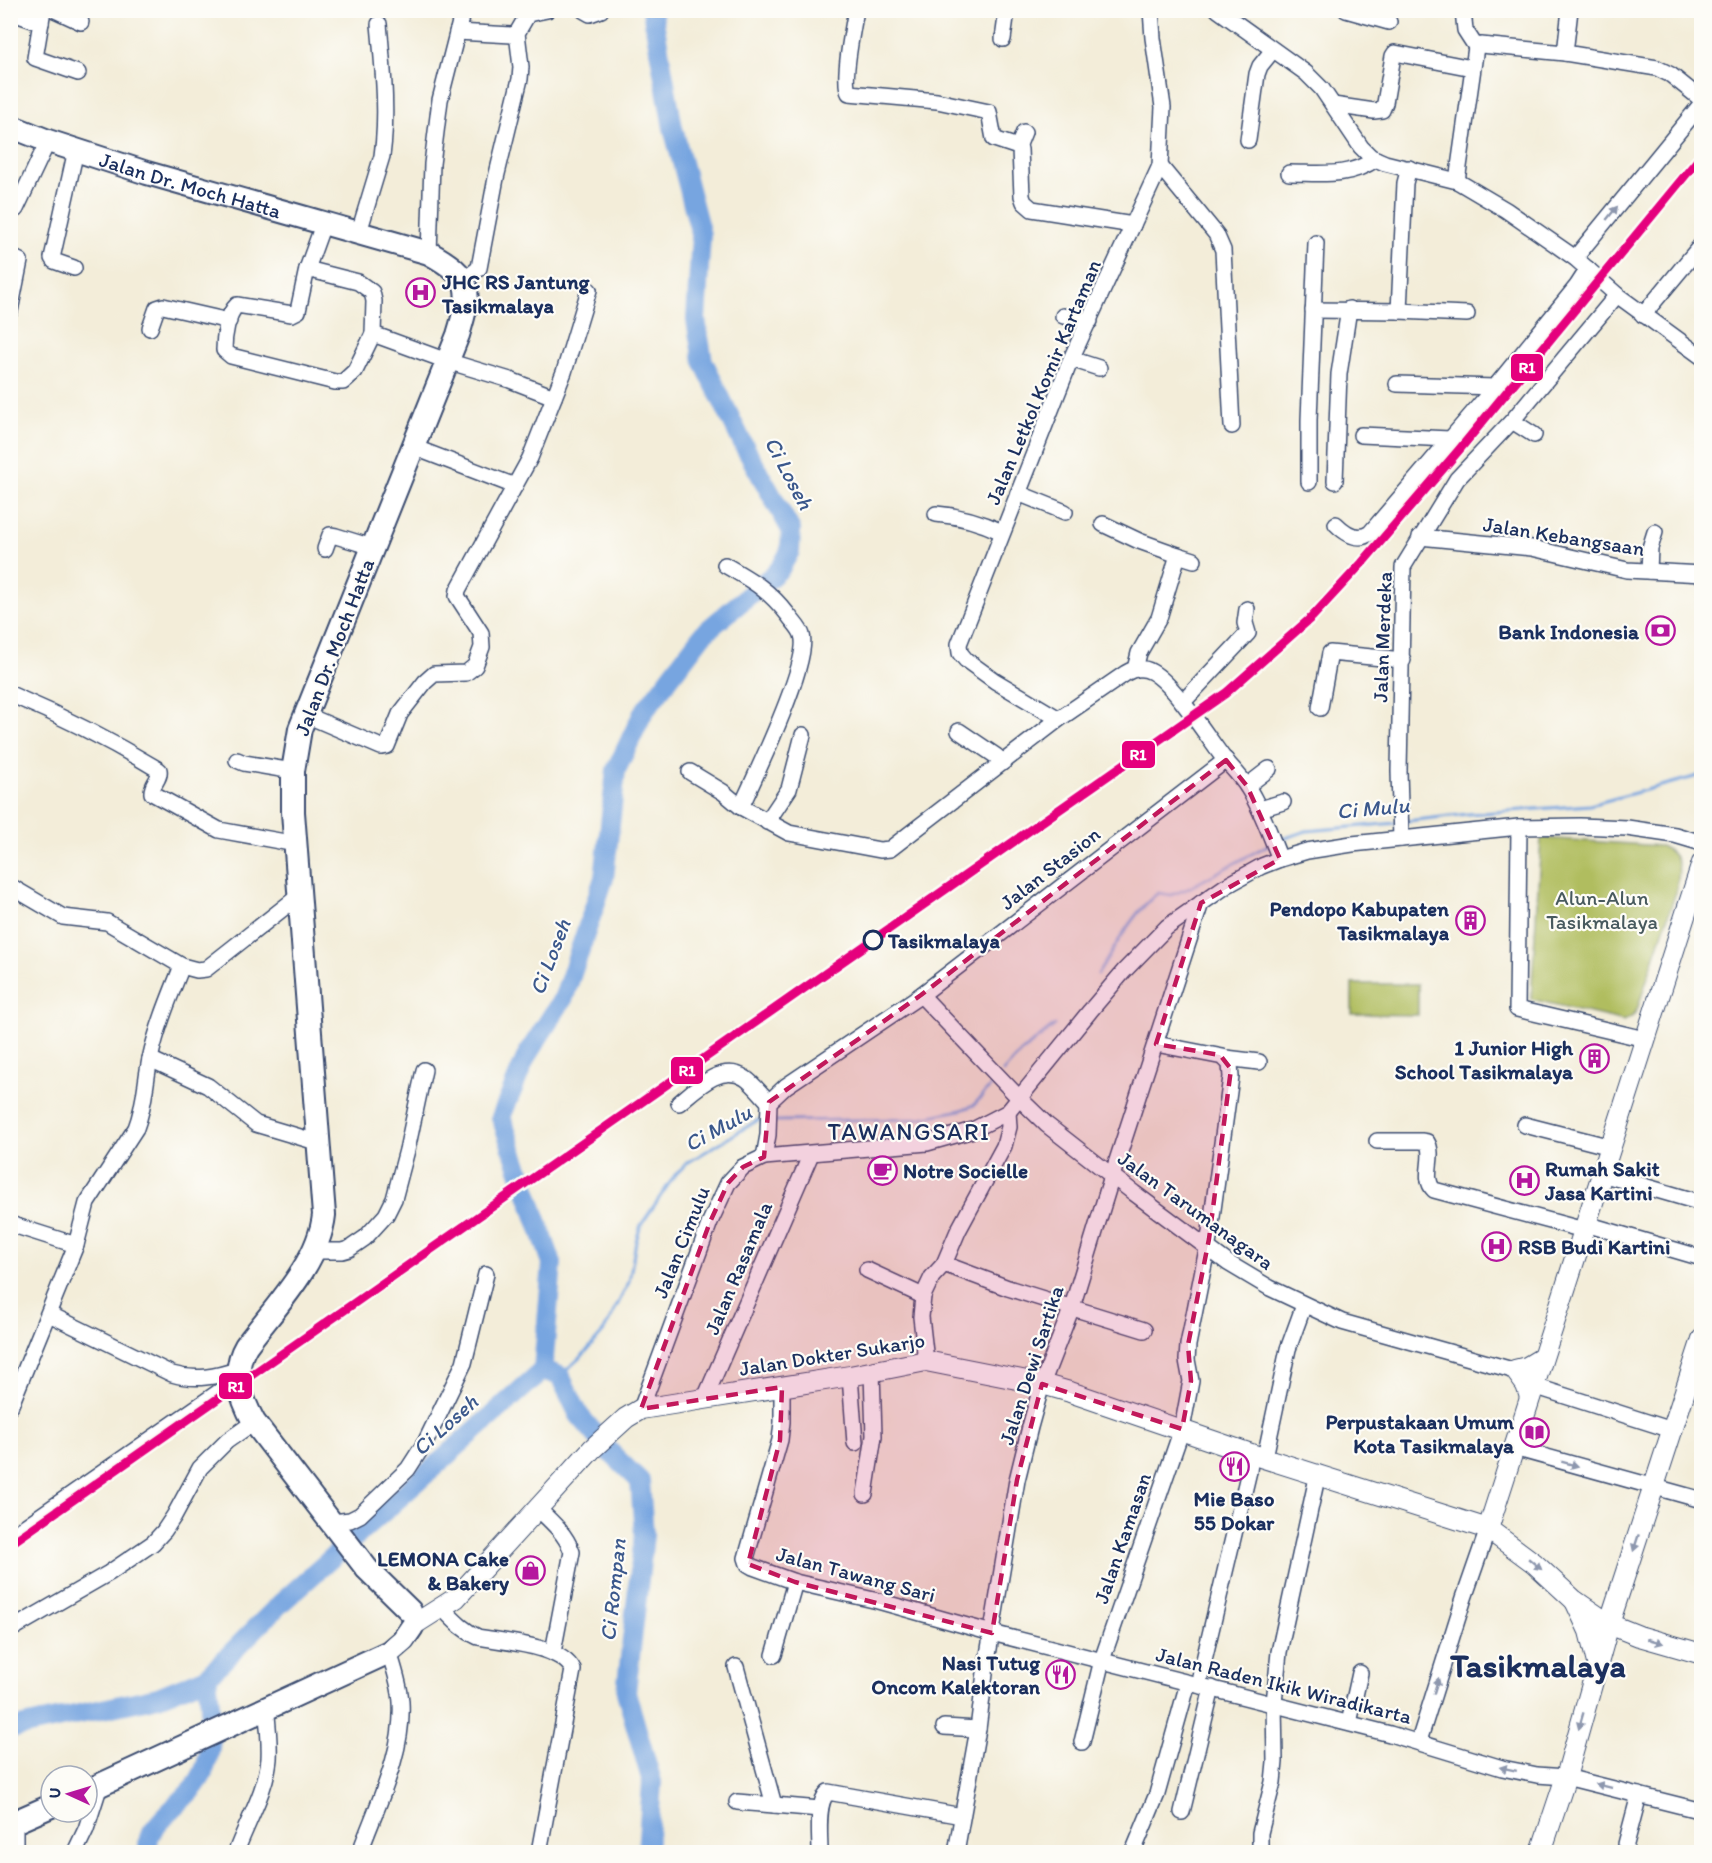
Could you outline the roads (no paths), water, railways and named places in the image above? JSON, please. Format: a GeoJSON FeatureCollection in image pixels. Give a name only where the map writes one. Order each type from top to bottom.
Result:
{"type":"FeatureCollection","features":[{"type":"Feature","properties":{"kind":"highway","name":"Jalan Dr. Moch Hatta"},"geometry":{"type":"LineString","coordinates":[[10,126],[48,141],[147,172],[429,253],[449,264],[464,280],[467,290],[463,319],[447,362],[300,729],[293,771],[296,843],[320,1143],[323,1227],[315,1251],[246,1346],[240,1359],[239,1373]]}},
{"type":"Feature","properties":{"kind":"highway"},"geometry":{"type":"LineString","coordinates":[[99,1785],[389,1652],[391,1636],[407,1619],[254,1422],[242,1396],[239,1373]]}},
{"type":"Feature","properties":{"kind":"highway"},"geometry":{"type":"LineString","coordinates":[[13,1823],[39,1811]]}},
{"type":"Feature","properties":{"kind":"main road"},"geometry":{"type":"LineString","coordinates":[[1488,1529],[1701,863]]}},
{"type":"Feature","properties":{"kind":"main road"},"geometry":{"type":"LineString","coordinates":[[1541,1852],[1566,1777],[1610,1624],[1701,1340]]}},
{"type":"Feature","properties":{"kind":"main road"},"geometry":{"type":"LineString","coordinates":[[1533,1387],[1526,1385],[1515,1370],[1542,1359]]}},
{"type":"Feature","properties":{"kind":"main road","name":"Jalan Dokter Sukarjo"},"geometry":{"type":"LineString","coordinates":[[407,1619],[448,1602],[592,1449],[641,1409],[850,1376],[926,1361],[1042,1384],[1488,1529],[1534,1563],[1574,1600]]}},
{"type":"Feature","properties":{"kind":"main road"},"geometry":{"type":"LineString","coordinates":[[1574,1600],[1610,1624],[1639,1636],[1701,1654]]}},
{"type":"Feature","properties":{"kind":"main road"},"geometry":{"type":"LineString","coordinates":[[1574,1600],[1589,1631],[1597,1666]]}},
{"type":"Feature","properties":{"kind":"street"},"geometry":{"type":"LineString","coordinates":[[55,10],[81,22]]}},
{"type":"Feature","properties":{"kind":"street"},"geometry":{"type":"LineString","coordinates":[[429,253],[432,164],[440,100],[463,10]]}},
{"type":"Feature","properties":{"kind":"street"},"geometry":{"type":"LineString","coordinates":[[464,280],[479,268],[496,178],[520,79],[517,33],[528,14],[546,10]]}},
{"type":"Feature","properties":{"kind":"street"},"geometry":{"type":"LineString","coordinates":[[584,10],[590,14],[602,10]]}},
{"type":"Feature","properties":{"kind":"street"},"geometry":{"type":"LineString","coordinates":[[856,10],[848,63],[846,87],[849,93],[938,101],[986,111],[990,115],[994,139],[1018,147]]}},
{"type":"Feature","properties":{"kind":"street"},"geometry":{"type":"LineString","coordinates":[[1003,39],[1006,10]]}},
{"type":"Feature","properties":{"kind":"street","name":"Jalan Letkol Komir Kartaman"},"geometry":{"type":"LineString","coordinates":[[1059,719],[995,681],[963,657],[959,644],[1071,359],[1161,166],[1163,107],[1151,10]]}},
{"type":"Feature","properties":{"kind":"street"},"geometry":{"type":"LineString","coordinates":[[1346,10],[1389,22]]}},
{"type":"Feature","properties":{"kind":"street"},"geometry":{"type":"LineString","coordinates":[[1457,181],[1476,46],[1465,30],[1463,10]]}},
{"type":"Feature","properties":{"kind":"street"},"geometry":{"type":"LineString","coordinates":[[1565,53],[1570,10]]}},
{"type":"Feature","properties":{"kind":"street"},"geometry":{"type":"LineString","coordinates":[[10,12],[42,17],[36,58],[78,74]]}},
{"type":"Feature","properties":{"kind":"street"},"geometry":{"type":"LineString","coordinates":[[1229,18],[1306,73],[1322,89],[1361,147],[1376,159],[1457,181],[1506,210],[1575,258],[1642,315],[1701,357]]}},
{"type":"Feature","properties":{"kind":"street"},"geometry":{"type":"LineString","coordinates":[[359,232],[382,156],[384,90],[379,24]]}},
{"type":"Feature","properties":{"kind":"street"},"geometry":{"type":"LineString","coordinates":[[457,32],[512,35],[517,33]]}},
{"type":"Feature","properties":{"kind":"street"},"geometry":{"type":"LineString","coordinates":[[1476,46],[1565,53],[1663,70],[1701,101],[1575,258]]}},
{"type":"Feature","properties":{"kind":"street"},"geometry":{"type":"LineString","coordinates":[[1248,140],[1257,74],[1260,66],[1273,50]]}},
{"type":"Feature","properties":{"kind":"street"},"geometry":{"type":"LineString","coordinates":[[1333,105],[1374,111],[1382,110],[1395,52],[1472,68]]}},
{"type":"Feature","properties":{"kind":"street"},"geometry":{"type":"LineString","coordinates":[[1024,132],[1018,147],[1022,196],[1024,202],[1032,209],[1133,225]]}},
{"type":"Feature","properties":{"kind":"street"},"geometry":{"type":"LineString","coordinates":[[16,209],[48,141]]}},
{"type":"Feature","properties":{"kind":"street"},"geometry":{"type":"LineString","coordinates":[[74,268],[54,261],[52,258],[76,150]]}},
{"type":"Feature","properties":{"kind":"street"},"geometry":{"type":"LineString","coordinates":[[1289,173],[1349,172],[1376,159]]}},
{"type":"Feature","properties":{"kind":"street"},"geometry":{"type":"LineString","coordinates":[[1161,166],[1216,234],[1223,250],[1232,426]]}},
{"type":"Feature","properties":{"kind":"street"},"geometry":{"type":"LineString","coordinates":[[1399,311],[1405,183],[1410,168]]}},
{"type":"Feature","properties":{"kind":"street"},"geometry":{"type":"LineString","coordinates":[[306,269],[358,282],[367,286],[372,292],[373,334],[355,371],[343,382],[335,382],[225,353],[223,347],[229,321],[237,305],[292,314],[298,311],[306,269],[324,222]]}},
{"type":"Feature","properties":{"kind":"street"},"geometry":{"type":"LineString","coordinates":[[1309,482],[1309,420],[1316,243]]}},
{"type":"Feature","properties":{"kind":"street"},"geometry":{"type":"LineString","coordinates":[[1642,315],[1701,244]]}},
{"type":"Feature","properties":{"kind":"street"},"geometry":{"type":"LineString","coordinates":[[10,256],[20,261],[10,311]]}},
{"type":"Feature","properties":{"kind":"street"},"geometry":{"type":"LineString","coordinates":[[1336,524],[1347,533],[1360,537],[1366,536],[1495,387],[1577,286],[1588,269]]}},
{"type":"Feature","properties":{"kind":"street"},"geometry":{"type":"LineString","coordinates":[[306,715],[381,747],[387,746],[400,714],[425,682],[434,674],[466,674],[476,666],[482,647],[482,633],[457,593],[530,458],[554,397],[589,290]]}},
{"type":"Feature","properties":{"kind":"street","name":"Jalan Merdeka"},"geometry":{"type":"LineString","coordinates":[[1400,834],[1402,572],[1405,563],[1457,478],[1512,421],[1612,291]]}},
{"type":"Feature","properties":{"kind":"street"},"geometry":{"type":"LineString","coordinates":[[150,328],[157,308],[163,306],[229,321]]}},
{"type":"Feature","properties":{"kind":"street"},"geometry":{"type":"LineString","coordinates":[[1335,481],[1339,374],[1349,309]]}},
{"type":"Feature","properties":{"kind":"street"},"geometry":{"type":"LineString","coordinates":[[1314,310],[1349,309],[1467,314]]}},
{"type":"Feature","properties":{"kind":"street"},"geometry":{"type":"LineString","coordinates":[[1063,316],[1090,321]]}},
{"type":"Feature","properties":{"kind":"street"},"geometry":{"type":"LineString","coordinates":[[373,334],[447,362],[510,380],[554,397]]}},
{"type":"Feature","properties":{"kind":"street"},"geometry":{"type":"LineString","coordinates":[[1071,359],[1099,368]]}},
{"type":"Feature","properties":{"kind":"street"},"geometry":{"type":"LineString","coordinates":[[1397,384],[1495,387]]}},
{"type":"Feature","properties":{"kind":"street"},"geometry":{"type":"LineString","coordinates":[[1512,421],[1534,435]]}},
{"type":"Feature","properties":{"kind":"street"},"geometry":{"type":"LineString","coordinates":[[1361,435],[1450,439]]}},
{"type":"Feature","properties":{"kind":"street"},"geometry":{"type":"LineString","coordinates":[[413,447],[515,486]]}},
{"type":"Feature","properties":{"kind":"street"},"geometry":{"type":"LineString","coordinates":[[1018,493],[1065,512]]}},
{"type":"Feature","properties":{"kind":"street"},"geometry":{"type":"LineString","coordinates":[[936,514],[952,515],[982,523],[1002,532]]}},
{"type":"Feature","properties":{"kind":"street"},"geometry":{"type":"LineString","coordinates":[[1103,524],[1139,541],[1194,560]]}},
{"type":"Feature","properties":{"kind":"street"},"geometry":{"type":"LineString","coordinates":[[1649,571],[1650,548],[1655,532]]}},
{"type":"Feature","properties":{"kind":"street"},"geometry":{"type":"LineString","coordinates":[[326,549],[330,536],[372,547]]}},
{"type":"Feature","properties":{"kind":"street","name":"Jalan Kebangsaan"},"geometry":{"type":"LineString","coordinates":[[1420,537],[1532,548],[1614,568],[1701,574]]}},
{"type":"Feature","properties":{"kind":"street"},"geometry":{"type":"LineString","coordinates":[[1135,669],[1139,653],[1159,618],[1178,555]]}},
{"type":"Feature","properties":{"kind":"street"},"geometry":{"type":"LineString","coordinates":[[725,565],[776,598],[802,633],[802,652],[771,743],[741,807]]}},
{"type":"Feature","properties":{"kind":"street"},"geometry":{"type":"LineString","coordinates":[[1183,702],[1248,633],[1245,623],[1247,609]]}},
{"type":"Feature","properties":{"kind":"street"},"geometry":{"type":"LineString","coordinates":[[1320,708],[1330,652],[1402,660]]}},
{"type":"Feature","properties":{"kind":"street"},"geometry":{"type":"LineString","coordinates":[[690,771],[723,792],[741,807],[799,836],[880,850],[890,849],[1059,719],[1126,673],[1135,669],[1145,669],[1155,674],[1183,702],[1247,786],[1260,809],[1276,848]]}},
{"type":"Feature","properties":{"kind":"street"},"geometry":{"type":"LineString","coordinates":[[10,694],[55,712],[159,770],[160,775],[152,788],[152,793],[213,828],[296,843]]}},
{"type":"Feature","properties":{"kind":"street"},"geometry":{"type":"LineString","coordinates":[[958,731],[1002,762]]}},
{"type":"Feature","properties":{"kind":"street"},"geometry":{"type":"LineString","coordinates":[[767,822],[789,789],[803,735]]}},
{"type":"Feature","properties":{"kind":"street"},"geometry":{"type":"LineString","coordinates":[[237,760],[293,771]]}},
{"type":"Feature","properties":{"kind":"street","name":"Jalan Stasion"},"geometry":{"type":"LineString","coordinates":[[769,1115],[786,1086],[921,994],[1226,760]]}},
{"type":"Feature","properties":{"kind":"street"},"geometry":{"type":"LineString","coordinates":[[1247,786],[1269,769]]}},
{"type":"Feature","properties":{"kind":"street"},"geometry":{"type":"LineString","coordinates":[[1260,809],[1283,802]]}},
{"type":"Feature","properties":{"kind":"street","name":"Jalan Cimulu"},"geometry":{"type":"LineString","coordinates":[[641,1409],[710,1222],[728,1183],[743,1167],[764,1157],[927,1143],[973,1130],[1008,1112],[1124,971],[1167,927],[1201,903],[1262,866],[1276,848],[1330,847],[1400,834],[1580,826],[1627,828],[1675,835],[1701,843]]}},
{"type":"Feature","properties":{"kind":"street"},"geometry":{"type":"LineString","coordinates":[[1519,827],[1517,1009],[1645,1039]]}},
{"type":"Feature","properties":{"kind":"street"},"geometry":{"type":"LineString","coordinates":[[10,886],[63,918],[103,921],[111,924],[182,966],[197,970],[206,969],[300,896]]}},
{"type":"Feature","properties":{"kind":"street","name":"Jalan Dewi Sartika"},"geometry":{"type":"LineString","coordinates":[[956,1852],[978,1729],[1017,1480],[1042,1384],[1072,1307],[1201,903]]}},
{"type":"Feature","properties":{"kind":"street"},"geometry":{"type":"LineString","coordinates":[[10,1407],[76,1245],[87,1203],[136,1128],[145,1102],[150,1059],[164,1012],[182,966]]}},
{"type":"Feature","properties":{"kind":"street","name":"Jalan Tarumanagara"},"geometry":{"type":"LineString","coordinates":[[921,994],[1047,1125],[1207,1248],[1247,1275],[1304,1305],[1354,1326],[1515,1370]]}},
{"type":"Feature","properties":{"kind":"street"},"geometry":{"type":"LineString","coordinates":[[1156,1044],[1259,1062]]}},
{"type":"Feature","properties":{"kind":"street","name":"Jalan Kamasan"},"geometry":{"type":"LineString","coordinates":[[1082,1742],[1102,1660],[1182,1429],[1191,1381],[1187,1360],[1188,1345],[1207,1248],[1231,1077],[1230,1064],[1226,1058]]}},
{"type":"Feature","properties":{"kind":"street"},"geometry":{"type":"LineString","coordinates":[[150,1059],[208,1086],[256,1124],[320,1143]]}},
{"type":"Feature","properties":{"kind":"street"},"geometry":{"type":"LineString","coordinates":[[315,1251],[349,1249],[365,1238],[386,1215],[394,1198],[407,1150],[424,1070]]}},
{"type":"Feature","properties":{"kind":"street"},"geometry":{"type":"LineString","coordinates":[[679,1103],[709,1080],[726,1073],[736,1074],[746,1079],[769,1115],[764,1157]]}},
{"type":"Feature","properties":{"kind":"street"},"geometry":{"type":"LineString","coordinates":[[926,1361],[921,1317],[922,1296],[932,1277],[944,1264],[958,1231],[1004,1146],[1009,1127],[1008,1112]]}},
{"type":"Feature","properties":{"kind":"street"},"geometry":{"type":"LineString","coordinates":[[1525,1125],[1611,1147]]}},
{"type":"Feature","properties":{"kind":"street"},"geometry":{"type":"LineString","coordinates":[[1377,1141],[1427,1142],[1430,1150],[1429,1182],[1434,1190],[1701,1258]]}},
{"type":"Feature","properties":{"kind":"street","name":"Jalan Rasamala"},"geometry":{"type":"LineString","coordinates":[[705,1398],[811,1154]]}},
{"type":"Feature","properties":{"kind":"street"},"geometry":{"type":"LineString","coordinates":[[1602,1174],[1701,1203]]}},
{"type":"Feature","properties":{"kind":"street"},"geometry":{"type":"LineString","coordinates":[[10,1224],[76,1245]]}},
{"type":"Feature","properties":{"kind":"street"},"geometry":{"type":"LineString","coordinates":[[944,1264],[1008,1288],[1144,1330]]}},
{"type":"Feature","properties":{"kind":"street"},"geometry":{"type":"LineString","coordinates":[[867,1270],[922,1296]]}},
{"type":"Feature","properties":{"kind":"street"},"geometry":{"type":"LineString","coordinates":[[335,1525],[360,1515],[408,1469],[426,1441],[464,1363],[486,1274]]}},
{"type":"Feature","properties":{"kind":"street"},"geometry":{"type":"LineString","coordinates":[[1133,1852],[1199,1685],[1258,1455],[1288,1349],[1304,1305]]}},
{"type":"Feature","properties":{"kind":"street"},"geometry":{"type":"LineString","coordinates":[[49,1314],[184,1378],[239,1373]]}},
{"type":"Feature","properties":{"kind":"street"},"geometry":{"type":"LineString","coordinates":[[865,1494],[874,1436],[872,1372]]}},
{"type":"Feature","properties":{"kind":"street"},"geometry":{"type":"LineString","coordinates":[[10,1537],[239,1373]]}},
{"type":"Feature","properties":{"kind":"street"},"geometry":{"type":"LineString","coordinates":[[850,1376],[855,1443]]}},
{"type":"Feature","properties":{"kind":"street","name":"Jalan Tawang Sari"},"geometry":{"type":"LineString","coordinates":[[782,1387],[780,1440],[746,1558],[748,1564],[795,1582],[878,1601],[992,1633]]}},
{"type":"Feature","properties":{"kind":"street"},"geometry":{"type":"LineString","coordinates":[[1533,1387],[1672,1430]]}},
{"type":"Feature","properties":{"kind":"street"},"geometry":{"type":"LineString","coordinates":[[10,1630],[109,1573],[153,1543],[164,1531],[200,1468],[213,1453],[254,1422]]}},
{"type":"Feature","properties":{"kind":"street"},"geometry":{"type":"LineString","coordinates":[[1514,1448],[1701,1500]]}},
{"type":"Feature","properties":{"kind":"street"},"geometry":{"type":"LineString","coordinates":[[1260,1852],[1260,1833],[1273,1782],[1275,1762],[1274,1703],[1279,1652],[1318,1473]]}},
{"type":"Feature","properties":{"kind":"street"},"geometry":{"type":"LineString","coordinates":[[537,1508],[555,1525],[566,1539],[572,1552],[553,1652]]}},
{"type":"Feature","properties":{"kind":"street"},"geometry":{"type":"LineString","coordinates":[[1419,1742],[1488,1529]]}},
{"type":"Feature","properties":{"kind":"street"},"geometry":{"type":"LineString","coordinates":[[774,1655],[795,1582]]}},
{"type":"Feature","properties":{"kind":"street"},"geometry":{"type":"LineString","coordinates":[[448,1602],[461,1628],[478,1636],[553,1652],[568,1663],[573,1670],[539,1852]]}},
{"type":"Feature","properties":{"kind":"street","name":"Jalan Raden Ikik Wiradikarta"},"geometry":{"type":"LineString","coordinates":[[992,1633],[1274,1703],[1419,1742],[1502,1768],[1536,1775],[1566,1777],[1701,1811]]}},
{"type":"Feature","properties":{"kind":"street"},"geometry":{"type":"LineString","coordinates":[[360,1852],[390,1768],[399,1731],[401,1703],[399,1686],[389,1652]]}},
{"type":"Feature","properties":{"kind":"street"},"geometry":{"type":"LineString","coordinates":[[736,1666],[774,1805]]}},
{"type":"Feature","properties":{"kind":"street"},"geometry":{"type":"LineString","coordinates":[[1349,1723],[1360,1673]]}},
{"type":"Feature","properties":{"kind":"street"},"geometry":{"type":"LineString","coordinates":[[1182,1812],[1199,1685]]}},
{"type":"Feature","properties":{"kind":"street"},"geometry":{"type":"LineString","coordinates":[[236,1852],[265,1782],[269,1760],[266,1707]]}},
{"type":"Feature","properties":{"kind":"street"},"geometry":{"type":"LineString","coordinates":[[944,1727],[978,1729]]}},
{"type":"Feature","properties":{"kind":"street"},"geometry":{"type":"LineString","coordinates":[[820,1852],[820,1809],[825,1794],[828,1792],[962,1816]]}},
{"type":"Feature","properties":{"kind":"street"},"geometry":{"type":"LineString","coordinates":[[1626,1844],[1639,1795]]}},
{"type":"Feature","properties":{"kind":"street"},"geometry":{"type":"LineString","coordinates":[[737,1802],[820,1809]]}},
{"type":"Feature","properties":{"kind":"street"},"geometry":{"type":"LineString","coordinates":[[13,1823],[15,1852]]}},
{"type":"Feature","properties":{"kind":"street"},"geometry":{"type":"LineString","coordinates":[[75,1852],[87,1824]]}},
{"type":"Feature","properties":{"kind":"waterway","name":"Ci Loseh"},"geometry":{"type":"LineString","coordinates":[[10,1729],[158,1697],[207,1677],[280,1604],[543,1370],[552,1263],[501,1117],[527,1055],[564,997],[604,878],[616,770],[643,713],[703,634],[780,569],[790,551],[791,530],[743,444],[703,361],[696,320],[701,235],[673,128],[652,10]]}},
{"type":"Feature","properties":{"kind":"waterway","name":"Ci Mulu"},"geometry":{"type":"LineString","coordinates":[[1407,821],[1590,805],[1702,775]]}},
{"type":"Feature","properties":{"kind":"waterway","name":"Ci Mulu"},"geometry":{"type":"LineString","coordinates":[[1277,841],[1306,831],[1397,823]]}},
{"type":"Feature","properties":{"kind":"waterway","name":"Ci Mulu"},"geometry":{"type":"LineString","coordinates":[[1098,974],[1132,920],[1158,893],[1171,895],[1187,889],[1268,845]]}},
{"type":"Feature","properties":{"kind":"waterway","name":"Ci Mulu"},"geometry":{"type":"LineString","coordinates":[[1003,1072],[1021,1052],[1055,1025]]}},
{"type":"Feature","properties":{"kind":"waterway","name":"Ci Mulu"},"geometry":{"type":"LineString","coordinates":[[774,1121],[915,1119],[961,1110],[974,1105],[997,1079]]}},
{"type":"Feature","properties":{"kind":"waterway","name":"Ci Mulu"},"geometry":{"type":"LineString","coordinates":[[560,1376],[604,1331],[629,1282],[641,1225],[675,1175],[687,1163],[758,1120],[764,1120]]}},
{"type":"Feature","properties":{"kind":"waterway","name":"Ci Rompan"},"geometry":{"type":"LineString","coordinates":[[543,1370],[560,1376],[579,1415],[612,1454],[640,1481],[644,1535],[626,1692],[652,1782],[647,1852]]}},
{"type":"Feature","properties":{"kind":"waterway"},"geometry":{"type":"LineString","coordinates":[[148,1852],[152,1832],[195,1786],[207,1761],[211,1733],[207,1677]]}},
{"type":"Feature","properties":{"kind":"place","name":"JHC RS Jantung Tasikmalaya"},"geometry":{"type":"Point","coordinates":[421,293]}},
{"type":"Feature","properties":{"kind":"place","name":"Bank Indonesia"},"geometry":{"type":"Point","coordinates":[1660,631]}},
{"type":"Feature","properties":{"kind":"place","name":"Pendopo Kabupaten Tasikmalaya"},"geometry":{"type":"Point","coordinates":[1470,920]}},
{"type":"Feature","properties":{"kind":"place","name":"Tasikmalaya"},"geometry":{"type":"Point","coordinates":[873,940]}},
{"type":"Feature","properties":{"kind":"place","name":"1 Junior High School Tasikmalaya"},"geometry":{"type":"Point","coordinates":[1594,1059]}},
{"type":"Feature","properties":{"kind":"place","name":"Notre Socielle"},"geometry":{"type":"Point","coordinates":[882,1170]}},
{"type":"Feature","properties":{"kind":"place","name":"Rumah Sakit Jasa Kartini"},"geometry":{"type":"Point","coordinates":[1524,1180]}},
{"type":"Feature","properties":{"kind":"place","name":"RSB Budi Kartini"},"geometry":{"type":"Point","coordinates":[1497,1246]}},
{"type":"Feature","properties":{"kind":"place","name":"Perpustakaan Umum Kota Tasikmalaya"},"geometry":{"type":"Point","coordinates":[1535,1433]}},
{"type":"Feature","properties":{"kind":"place","name":"Mie Baso 55 Dokar"},"geometry":{"type":"Point","coordinates":[1234,1467]}},
{"type":"Feature","properties":{"kind":"place","name":"LEMONA Cake & Bakery"},"geometry":{"type":"Point","coordinates":[530,1570]}},
{"type":"Feature","properties":{"kind":"place","name":"Nasi Tutug Oncom Kalektoran"},"geometry":{"type":"Point","coordinates":[1061,1674]}},
{"type":"Feature","properties":{"kind":"district","name":"TAWANGSARI"},"geometry":{"type":"Point","coordinates":[909,1131]}},
{"type":"Feature","properties":{"kind":"district","name":"Tasikmalaya"},"geometry":{"type":"Point","coordinates":[1538,1665]}},
{"type":"Feature","properties":{"kind":"park label","name":"Alun-Alun Tasikmalaya"},"geometry":{"type":"Point","coordinates":[1602,909]}}]}
